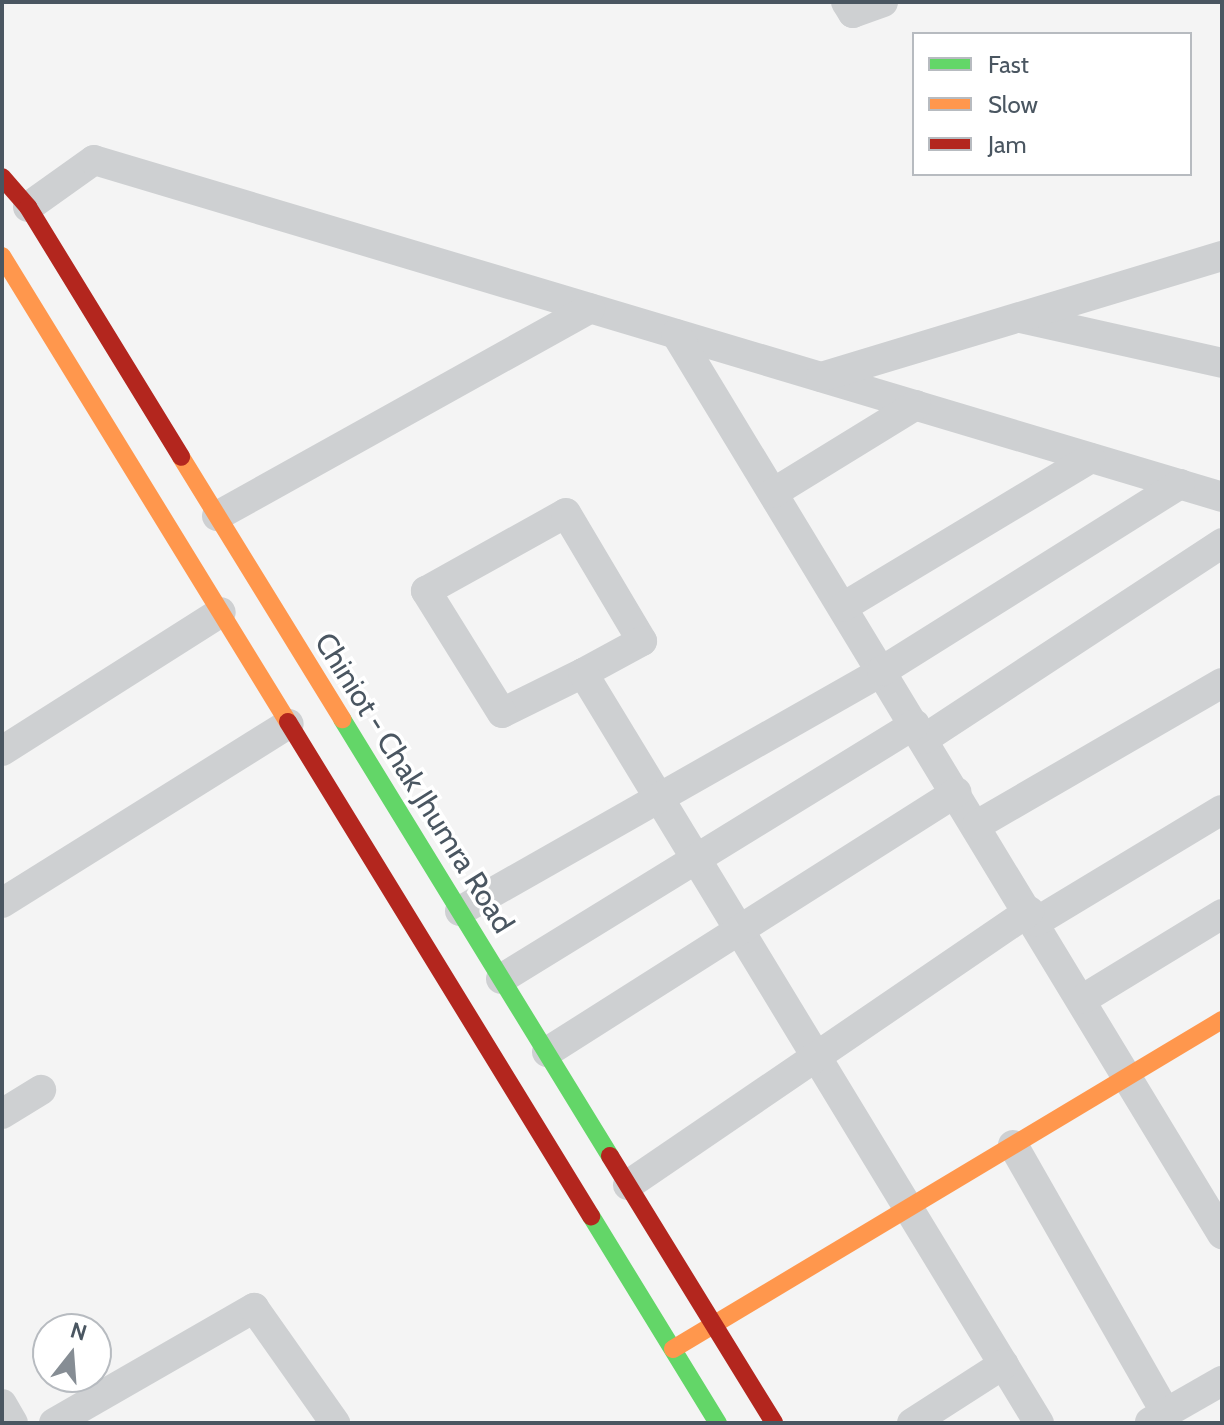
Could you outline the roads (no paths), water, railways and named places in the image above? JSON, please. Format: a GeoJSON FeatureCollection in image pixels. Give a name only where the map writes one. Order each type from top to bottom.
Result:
{"type":"FeatureCollection","features":[{"type":"Feature","properties":{"kind":"main road","name":"Chiniot - Chak Jhumra Road"},"geometry":{"type":"LineString","coordinates":[[2,177],[28,207],[774,1423]]}},
{"type":"Feature","properties":{"kind":"main road"},"geometry":{"type":"LineString","coordinates":[[2,256],[718,1423]]}},
{"type":"Feature","properties":{"kind":"main road"},"geometry":{"type":"LineString","coordinates":[[673,1349],[715,1328],[911,1206],[1222,1020]]}},
{"type":"Feature","properties":{"kind":"street"},"geometry":{"type":"LineString","coordinates":[[846,2],[853,13],[883,2]]}},
{"type":"Feature","properties":{"kind":"street"},"geometry":{"type":"LineString","coordinates":[[28,207],[94,160],[1222,497]]}},
{"type":"Feature","properties":{"kind":"street"},"geometry":{"type":"LineString","coordinates":[[821,377],[1222,256]]}},
{"type":"Feature","properties":{"kind":"street"},"geometry":{"type":"LineString","coordinates":[[217,516],[590,308]]}},
{"type":"Feature","properties":{"kind":"street"},"geometry":{"type":"LineString","coordinates":[[1020,317],[1222,363]]}},
{"type":"Feature","properties":{"kind":"street"},"geometry":{"type":"LineString","coordinates":[[676,334],[1083,999],[1222,1234]]}},
{"type":"Feature","properties":{"kind":"street"},"geometry":{"type":"LineString","coordinates":[[773,493],[916,405]]}},
{"type":"Feature","properties":{"kind":"street"},"geometry":{"type":"LineString","coordinates":[[843,607],[1091,458]]}},
{"type":"Feature","properties":{"kind":"street"},"geometry":{"type":"LineString","coordinates":[[460,911],[882,671],[1180,484]]}},
{"type":"Feature","properties":{"kind":"street"},"geometry":{"type":"LineString","coordinates":[[566,513],[642,641],[583,673],[502,713],[426,591],[566,513]]}},
{"type":"Feature","properties":{"kind":"street"},"geometry":{"type":"LineString","coordinates":[[501,979],[696,857],[919,731],[1222,543]]}},
{"type":"Feature","properties":{"kind":"street"},"geometry":{"type":"LineString","coordinates":[[2,751],[221,612]]}},
{"type":"Feature","properties":{"kind":"street"},"geometry":{"type":"LineString","coordinates":[[583,673],[911,1206],[1039,1423]]}},
{"type":"Feature","properties":{"kind":"street"},"geometry":{"type":"LineString","coordinates":[[977,825],[1222,683]]}},
{"type":"Feature","properties":{"kind":"street"},"geometry":{"type":"LineString","coordinates":[[2,903],[289,724]]}},
{"type":"Feature","properties":{"kind":"street"},"geometry":{"type":"LineString","coordinates":[[547,1052],[957,792]]}},
{"type":"Feature","properties":{"kind":"street"},"geometry":{"type":"LineString","coordinates":[[628,1185],[817,1053],[1033,917],[1222,810]]}},
{"type":"Feature","properties":{"kind":"street"},"geometry":{"type":"LineString","coordinates":[[1083,999],[1222,914]]}},
{"type":"Feature","properties":{"kind":"street"},"geometry":{"type":"LineString","coordinates":[[2,1114],[41,1090]]}},
{"type":"Feature","properties":{"kind":"street"},"geometry":{"type":"LineString","coordinates":[[1013,1145],[1157,1418],[1222,1381]]}},
{"type":"Feature","properties":{"kind":"street"},"geometry":{"type":"LineString","coordinates":[[54,1423],[254,1308],[335,1423]]}},
{"type":"Feature","properties":{"kind":"street"},"geometry":{"type":"LineString","coordinates":[[912,1423],[1004,1364]]}},
{"type":"Feature","properties":{"kind":"street"},"geometry":{"type":"LineString","coordinates":[[2,1404],[13,1423]]}}]}
